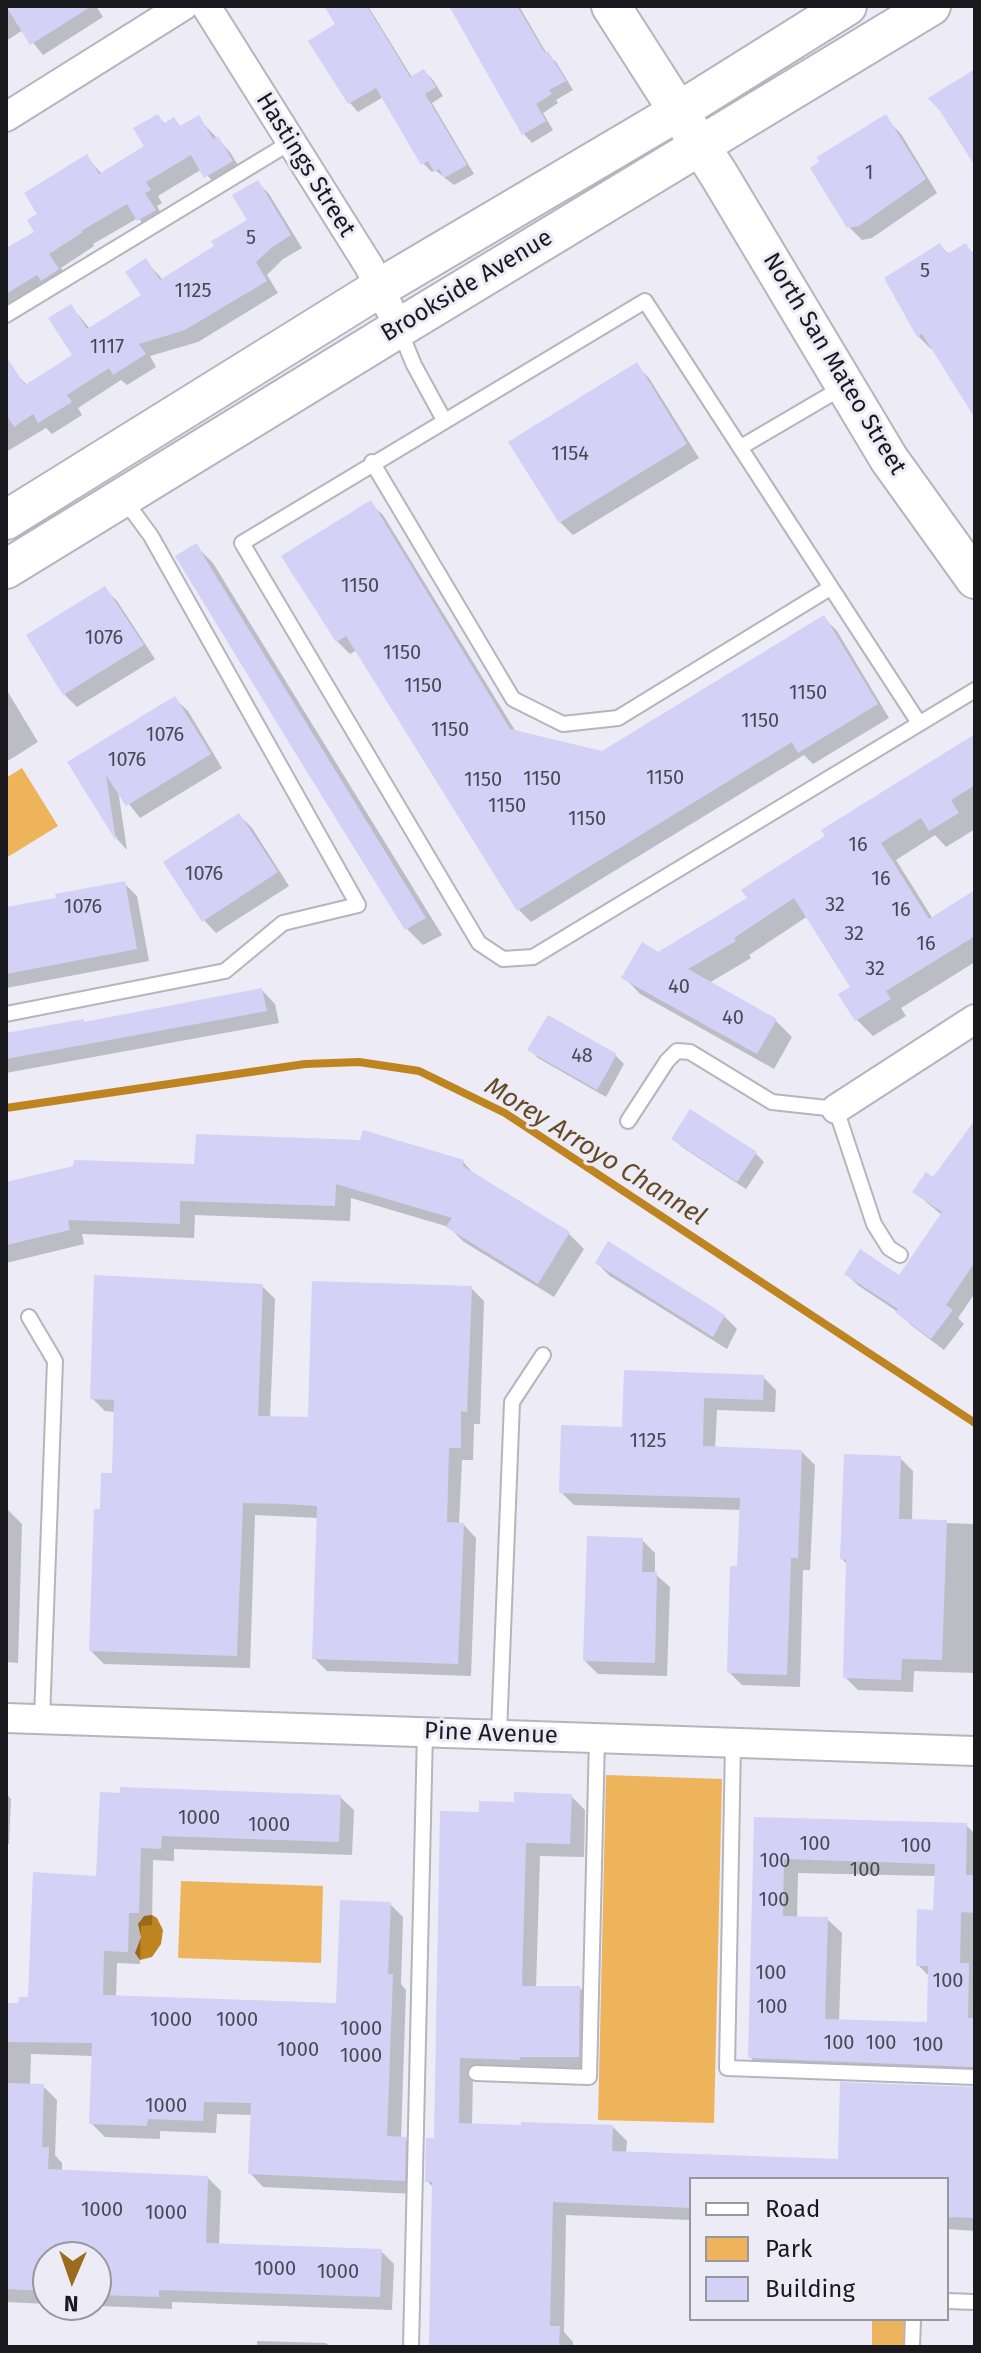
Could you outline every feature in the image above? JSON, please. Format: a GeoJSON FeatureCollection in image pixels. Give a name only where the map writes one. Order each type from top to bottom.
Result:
{"type":"FeatureCollection","features":[{"type":"Feature","properties":{"kind":"main road","name":"North San Mateo Street"},"geometry":{"type":"LineString","coordinates":[[611,6],[700,145],[889,459],[975,579]]}},
{"type":"Feature","properties":{"kind":"main road","name":"Brookside Avenue"},"geometry":{"type":"LineString","coordinates":[[6,520],[381,287],[679,111],[847,6]]}},
{"type":"Feature","properties":{"kind":"main road","name":"Brookside Avenue"},"geometry":{"type":"LineString","coordinates":[[6,569],[931,6]]}},
{"type":"Feature","properties":{"kind":"street"},"geometry":{"type":"LineString","coordinates":[[6,117],[183,6]]}},
{"type":"Feature","properties":{"kind":"street","name":"Hastings Street"},"geometry":{"type":"LineString","coordinates":[[206,6],[381,287],[399,328]]}},
{"type":"Feature","properties":{"kind":"street"},"geometry":{"type":"LineString","coordinates":[[836,1109],[975,1019]]}},
{"type":"Feature","properties":{"kind":"street","name":"Pine Avenue"},"geometry":{"type":"LineString","coordinates":[[6,1718],[975,1751]]}},
{"type":"Feature","properties":{"kind":"lane"},"geometry":{"type":"LineString","coordinates":[[6,315],[291,142]]}},
{"type":"Feature","properties":{"kind":"lane"},"geometry":{"type":"LineString","coordinates":[[919,723],[645,301],[372,462],[242,543],[479,943],[503,959],[533,957],[975,690]]}},
{"type":"Feature","properties":{"kind":"lane"},"geometry":{"type":"LineString","coordinates":[[399,328],[414,365],[444,420]]}},
{"type":"Feature","properties":{"kind":"lane"},"geometry":{"type":"LineString","coordinates":[[741,447],[845,386]]}},
{"type":"Feature","properties":{"kind":"lane"},"geometry":{"type":"LineString","coordinates":[[372,462],[513,699],[563,724],[618,718],[830,588]]}},
{"type":"Feature","properties":{"kind":"lane"},"geometry":{"type":"LineString","coordinates":[[6,1014],[225,971],[283,923],[358,905],[151,536],[123,498]]}},
{"type":"Feature","properties":{"kind":"lane"},"geometry":{"type":"LineString","coordinates":[[628,1121],[667,1061],[677,1051],[690,1052],[772,1102],[836,1109],[874,1224],[889,1248],[900,1255]]}},
{"type":"Feature","properties":{"kind":"lane"},"geometry":{"type":"LineString","coordinates":[[29,1317],[55,1361],[42,1719]]}},
{"type":"Feature","properties":{"kind":"lane"},"geometry":{"type":"LineString","coordinates":[[499,1733],[512,1402],[543,1355]]}},
{"type":"Feature","properties":{"kind":"lane"},"geometry":{"type":"LineString","coordinates":[[411,2347],[425,1731]]}},
{"type":"Feature","properties":{"kind":"lane"},"geometry":{"type":"LineString","coordinates":[[476,2073],[589,2077],[597,1737]]}},
{"type":"Feature","properties":{"kind":"lane"},"geometry":{"type":"LineString","coordinates":[[733,1743],[727,2068],[975,2077]]}},
{"type":"Feature","properties":{"kind":"lane"},"geometry":{"type":"LineString","coordinates":[[949,2301],[975,2302]]}},
{"type":"Feature","properties":{"kind":"lane"},"geometry":{"type":"LineString","coordinates":[[912,2347],[913,2321]]}},
{"type":"Feature","properties":{"kind":"green space"},"geometry":{"type":"Polygon","coordinates":[[[22,768],[58,826],[6,858],[6,778],[22,768]]]}},
{"type":"Feature","properties":{"kind":"green space"},"geometry":{"type":"Polygon","coordinates":[[[606,1775],[722,1779],[714,2123],[598,2120],[606,1775]]]}},
{"type":"Feature","properties":{"kind":"green space"},"geometry":{"type":"Polygon","coordinates":[[[181,1881],[323,1886],[321,1963],[178,1958],[181,1881]]]}},
{"type":"Feature","properties":{"kind":"green space"},"geometry":{"type":"Polygon","coordinates":[[[872,2321],[911,2321],[910,2347],[872,2347],[872,2321]]]}},
{"type":"Feature","properties":{"kind":"shaded area"},"geometry":{"type":"Polygon","coordinates":[[[152,1915],[163,1930],[161,1944],[152,1957],[140,1960],[135,1953],[141,1937],[138,1924],[144,1916],[152,1915]]]}},
{"type":"Feature","properties":{"kind":"building"},"geometry":{"type":"Polygon","coordinates":[[[6,6],[92,6],[30,45],[6,6]]]}},
{"type":"Feature","properties":{"kind":"building"},"geometry":{"type":"Polygon","coordinates":[[[324,6],[367,6],[410,77],[424,69],[436,87],[425,94],[467,165],[444,178],[439,169],[434,172],[428,161],[421,165],[376,88],[348,104],[308,41],[335,24],[324,6]]]}},
{"type":"Feature","properties":{"kind":"building"},"geometry":{"type":"Polygon","coordinates":[[[449,6],[517,6],[566,81],[549,90],[552,94],[536,104],[546,121],[522,135],[449,6]]]}},
{"type":"Feature","properties":{"kind":"building"},"geometry":{"type":"Polygon","coordinates":[[[975,69],[975,166],[940,111],[928,98],[975,69]]]}},
{"type":"Feature","properties":{"kind":"building"},"geometry":{"type":"Polygon","coordinates":[[[158,114],[164,124],[174,117],[180,126],[199,115],[213,139],[218,136],[233,161],[204,178],[191,155],[146,182],[151,190],[145,193],[156,210],[137,221],[127,204],[49,254],[59,269],[41,281],[37,275],[6,294],[6,248],[34,232],[27,220],[37,214],[24,193],[87,154],[99,174],[144,146],[133,128],[158,114]]]}},
{"type":"Feature","properties":{"kind":"building"},"geometry":{"type":"Polygon","coordinates":[[[886,114],[926,179],[859,226],[847,228],[810,168],[819,162],[817,157],[886,114]]]}},
{"type":"Feature","properties":{"kind":"building"},"geometry":{"type":"Polygon","coordinates":[[[258,180],[291,235],[256,262],[267,281],[185,330],[139,344],[146,354],[113,375],[109,368],[67,395],[72,402],[38,423],[33,414],[14,427],[6,414],[6,356],[25,385],[72,355],[48,318],[71,304],[87,329],[141,295],[125,272],[146,258],[160,280],[214,246],[211,241],[247,220],[232,195],[258,180]]]}},
{"type":"Feature","properties":{"kind":"building"},"geometry":{"type":"Polygon","coordinates":[[[940,243],[947,254],[966,243],[975,258],[975,418],[922,334],[917,337],[884,278],[940,243]]]}},
{"type":"Feature","properties":{"kind":"building"},"geometry":{"type":"Polygon","coordinates":[[[637,362],[687,444],[559,523],[508,442],[637,362]]]}},
{"type":"Feature","properties":{"kind":"building"},"geometry":{"type":"Polygon","coordinates":[[[371,500],[510,729],[602,751],[824,615],[878,704],[798,753],[792,742],[517,911],[346,636],[336,642],[281,556],[371,500]]]}},
{"type":"Feature","properties":{"kind":"building"},"geometry":{"type":"Polygon","coordinates":[[[197,543],[426,918],[405,930],[175,556],[197,543]]]}},
{"type":"Feature","properties":{"kind":"building"},"geometry":{"type":"Polygon","coordinates":[[[105,586],[144,645],[63,695],[26,635],[105,586]]]}},
{"type":"Feature","properties":{"kind":"building"},"geometry":{"type":"Polygon","coordinates":[[[175,696],[211,754],[126,806],[106,775],[116,841],[67,762],[175,696]]]}},
{"type":"Feature","properties":{"kind":"building"},"geometry":{"type":"Polygon","coordinates":[[[975,734],[975,785],[951,800],[959,813],[929,831],[921,818],[881,843],[929,919],[975,890],[975,936],[886,991],[891,999],[855,1021],[838,994],[850,987],[794,898],[734,938],[736,941],[688,969],[777,1019],[757,1054],[621,978],[642,942],[658,952],[747,898],[741,890],[825,836],[821,830],[975,734]]]}},
{"type":"Feature","properties":{"kind":"building"},"geometry":{"type":"Polygon","coordinates":[[[239,813],[278,872],[202,922],[163,862],[239,813]]]}},
{"type":"Feature","properties":{"kind":"building"},"geometry":{"type":"Polygon","coordinates":[[[125,881],[137,949],[6,974],[6,907],[125,881]]]}},
{"type":"Feature","properties":{"kind":"building"},"geometry":{"type":"Polygon","coordinates":[[[262,988],[267,1011],[6,1059],[6,1033],[84,1019],[84,1022],[262,988]]]}},
{"type":"Feature","properties":{"kind":"building"},"geometry":{"type":"Polygon","coordinates":[[[548,1015],[617,1054],[597,1090],[527,1050],[548,1015]]]}},
{"type":"Feature","properties":{"kind":"building"},"geometry":{"type":"Polygon","coordinates":[[[690,1109],[757,1152],[737,1182],[671,1139],[690,1109]]]}},
{"type":"Feature","properties":{"kind":"building"},"geometry":{"type":"Polygon","coordinates":[[[975,1120],[975,1262],[946,1305],[953,1310],[931,1339],[895,1312],[898,1309],[844,1274],[860,1249],[899,1275],[942,1212],[912,1192],[926,1172],[933,1177],[975,1120]]]}},
{"type":"Feature","properties":{"kind":"building"},"geometry":{"type":"Polygon","coordinates":[[[363,1130],[464,1160],[463,1166],[570,1232],[538,1284],[446,1227],[452,1218],[336,1184],[335,1206],[180,1201],[180,1224],[68,1220],[70,1230],[6,1245],[6,1182],[73,1166],[74,1160],[194,1164],[196,1134],[360,1140],[363,1130]]]}},
{"type":"Feature","properties":{"kind":"building"},"geometry":{"type":"Polygon","coordinates":[[[608,1241],[725,1315],[713,1337],[595,1263],[608,1241]]]}},
{"type":"Feature","properties":{"kind":"building"},"geometry":{"type":"Polygon","coordinates":[[[94,1275],[263,1284],[258,1416],[308,1417],[312,1281],[472,1286],[467,1412],[461,1411],[461,1448],[449,1448],[447,1522],[464,1523],[458,1664],[312,1659],[317,1506],[286,1504],[243,1503],[237,1656],[89,1651],[94,1509],[100,1509],[101,1473],[112,1473],[114,1400],[90,1399],[94,1275]]]}},
{"type":"Feature","properties":{"kind":"building"},"geometry":{"type":"Polygon","coordinates":[[[624,1370],[764,1375],[763,1400],[704,1398],[703,1446],[802,1450],[798,1558],[791,1558],[787,1675],[727,1673],[730,1566],[737,1566],[740,1498],[559,1493],[561,1425],[622,1427],[624,1370]]]}},
{"type":"Feature","properties":{"kind":"building"},"geometry":{"type":"Polygon","coordinates":[[[844,1454],[901,1456],[899,1519],[947,1520],[942,1660],[902,1659],[901,1680],[843,1678],[846,1560],[840,1559],[844,1454]]]}},
{"type":"Feature","properties":{"kind":"building"},"geometry":{"type":"Polygon","coordinates":[[[587,1536],[643,1538],[642,1572],[657,1572],[655,1663],[583,1661],[587,1536]]]}},
{"type":"Feature","properties":{"kind":"building"},"geometry":{"type":"Polygon","coordinates":[[[120,1787],[341,1795],[339,1842],[162,1836],[161,1849],[141,1848],[139,1913],[129,1913],[128,1952],[104,1951],[103,1995],[336,2003],[340,1900],[391,1902],[388,1974],[393,1974],[387,2136],[406,2137],[405,2181],[248,2174],[251,2103],[204,2102],[203,2121],[148,2119],[147,2126],[89,2124],[92,2043],[6,2042],[6,2003],[18,2003],[19,1997],[28,1997],[33,1872],[96,1876],[100,1792],[120,1793],[120,1787]]]}},
{"type":"Feature","properties":{"kind":"building"},"geometry":{"type":"Polygon","coordinates":[[[514,1792],[572,1794],[570,1844],[526,1843],[522,1986],[580,1986],[579,2057],[520,2057],[520,2060],[460,2058],[459,2123],[613,2125],[612,2151],[838,2159],[840,2082],[974,2087],[975,2218],[949,2217],[949,2177],[689,2177],[689,2208],[553,2202],[550,2326],[560,2326],[559,2347],[429,2347],[432,2182],[425,2182],[426,2138],[434,2138],[440,1811],[479,1812],[479,1801],[514,1802],[514,1792]]]}},
{"type":"Feature","properties":{"kind":"building"},"geometry":{"type":"Polygon","coordinates":[[[754,1817],[967,1823],[966,1875],[975,1875],[975,1913],[961,1912],[960,1963],[969,1963],[968,2018],[975,2018],[974,2067],[748,2058],[754,1817]],[[784,1859],[783,1916],[828,1917],[825,2019],[927,2022],[928,1966],[916,1966],[917,1909],[933,1910],[935,1864],[784,1859]]]}},
{"type":"Feature","properties":{"kind":"building"},"geometry":{"type":"Polygon","coordinates":[[[6,2083],[44,2084],[42,2147],[49,2147],[48,2169],[208,2176],[206,2243],[382,2249],[380,2297],[159,2290],[159,2297],[112,2295],[112,2241],[32,2241],[32,2290],[6,2289],[6,2083]]]}},
{"type":"Feature","properties":{"kind":"waterway","name":"Morey Arroyo Channel"},"geometry":{"type":"LineString","coordinates":[[6,1108],[305,1064],[359,1062],[419,1071],[505,1113],[975,1423]]}}]}
